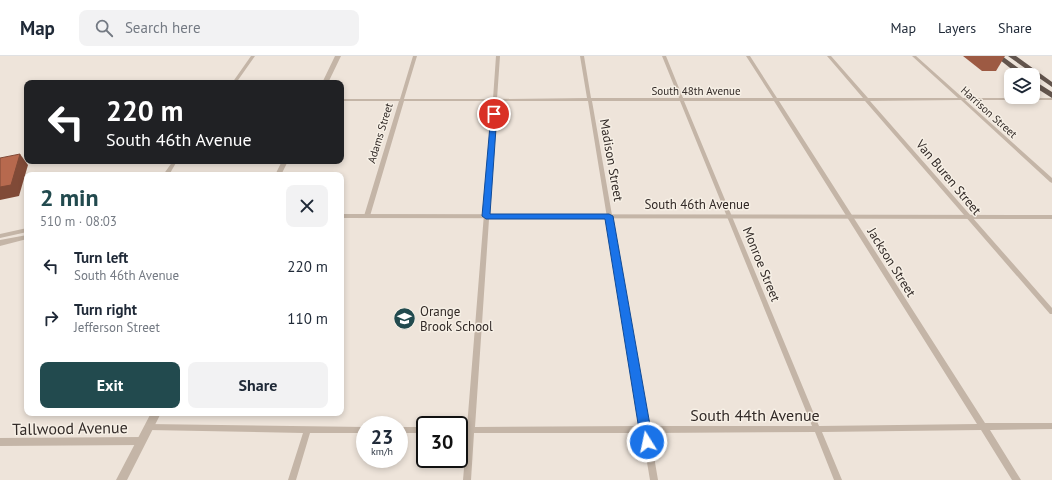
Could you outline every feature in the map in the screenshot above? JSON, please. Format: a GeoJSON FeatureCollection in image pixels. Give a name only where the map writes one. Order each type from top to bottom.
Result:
{"type":"FeatureCollection","features":[{"type":"Feature","properties":{"kind":"highway"},"geometry":{"type":"LineString","coordinates":[[998,56],[1015,68]]}},
{"type":"Feature","properties":{"kind":"highway"},"geometry":{"type":"LineString","coordinates":[[1011,56],[1052,85]]}},
{"type":"Feature","properties":{"kind":"highway"},"geometry":{"type":"LineString","coordinates":[[1040,83],[1052,92]]}},
{"type":"Feature","properties":{"kind":"highway"},"geometry":{"type":"LineString","coordinates":[[1040,88],[1052,97]]}},
{"type":"Feature","properties":{"kind":"street"},"geometry":{"type":"LineString","coordinates":[[236,80],[253,56]]}},
{"type":"Feature","properties":{"kind":"street"},"geometry":{"type":"LineString","coordinates":[[326,80],[338,56]]}},
{"type":"Feature","properties":{"kind":"street","name":"Adams Street"},"geometry":{"type":"LineString","coordinates":[[367,216],[415,56]]}},
{"type":"Feature","properties":{"kind":"street"},"geometry":{"type":"LineString","coordinates":[[467,480],[498,56]]}},
{"type":"Feature","properties":{"kind":"street","name":"Madison Street"},"geometry":{"type":"LineString","coordinates":[[582,56],[654,480]]}},
{"type":"Feature","properties":{"kind":"street","name":"Monroe Street"},"geometry":{"type":"LineString","coordinates":[[664,56],[838,480]]}},
{"type":"Feature","properties":{"kind":"street","name":"Jackson Street"},"geometry":{"type":"LineString","coordinates":[[748,56],[1017,480]]}},
{"type":"Feature","properties":{"kind":"street","name":"Van Buren Street"},"geometry":{"type":"LineString","coordinates":[[829,56],[1052,312]]}},
{"type":"Feature","properties":{"kind":"street","name":"Harrison Street"},"geometry":{"type":"LineString","coordinates":[[914,56],[1052,181]]}},
{"type":"Feature","properties":{"kind":"street","name":"South 48th Avenue"},"geometry":{"type":"LineString","coordinates":[[344,100],[962,99],[1052,97]]}},
{"type":"Feature","properties":{"kind":"street","name":"South 46th Avenue"},"geometry":{"type":"LineString","coordinates":[[344,216],[1052,216]]}},
{"type":"Feature","properties":{"kind":"street"},"geometry":{"type":"LineString","coordinates":[[0,236],[24,231]]}},
{"type":"Feature","properties":{"kind":"street"},"geometry":{"type":"LineString","coordinates":[[0,243],[24,238]]}},
{"type":"Feature","properties":{"kind":"street"},"geometry":{"type":"LineString","coordinates":[[121,480],[154,416]]}},
{"type":"Feature","properties":{"kind":"street","name":"South 44th Avenue"},"geometry":{"type":"LineString","coordinates":[[470,430],[816,429],[1052,426]]}},
{"type":"Feature","properties":{"kind":"street"},"geometry":{"type":"LineString","coordinates":[[149,427],[356,430]]}},
{"type":"Feature","properties":{"kind":"street"},"geometry":{"type":"LineString","coordinates":[[292,480],[307,430]]}},
{"type":"Feature","properties":{"kind":"street","name":"Tallwood Avenue"},"geometry":{"type":"LineString","coordinates":[[0,442],[141,441]]}},
{"type":"Feature","properties":{"kind":"building"},"geometry":{"type":"Polygon","coordinates":[[[20,154],[11,185],[0,187],[0,158],[20,154]]]}},
{"type":"Feature","properties":{"kind":"place","name":"Orange Brook School"},"geometry":{"type":"Point","coordinates":[405,318]}},
{"type":"Feature","properties":{"kind":"route"},"geometry":{"type":"LineString","coordinates":[[494,114],[486,216],[609,216],[647,442]]}}]}
